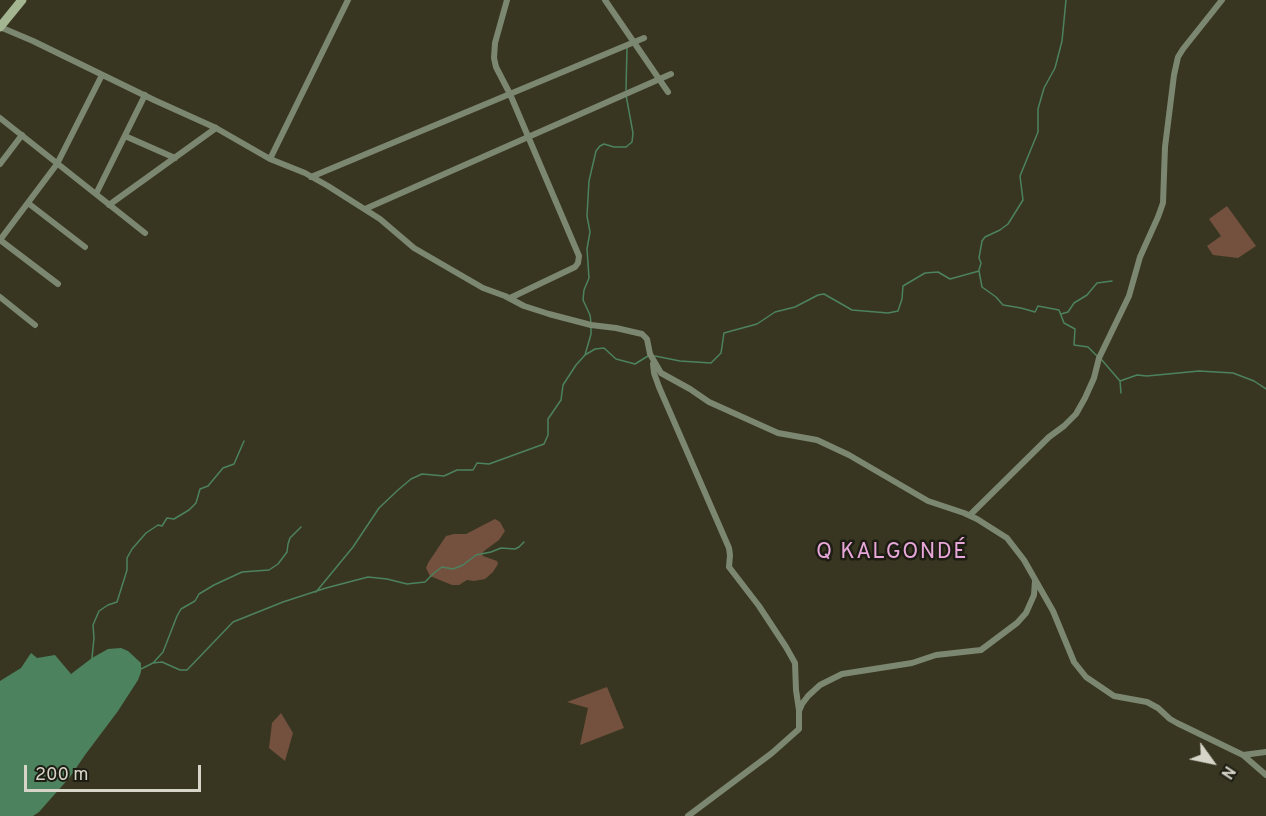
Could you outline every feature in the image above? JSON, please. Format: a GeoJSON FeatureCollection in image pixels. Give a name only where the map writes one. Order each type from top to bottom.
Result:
{"type":"FeatureCollection","features":[{"type":"Feature","properties":{"kind":"street"},"geometry":{"type":"LineString","coordinates":[[22,0],[0,27],[216,128],[270,159],[311,177],[380,219],[414,248],[483,288],[524,306],[591,325],[642,334],[647,339],[650,354],[661,373],[723,410],[777,433],[817,440],[849,455],[928,501],[970,515],[1007,538],[1024,560],[1053,611],[1074,662],[1086,676],[1114,696],[1147,702],[1177,723],[1243,754],[1266,775]]}},
{"type":"Feature","properties":{"kind":"street"},"geometry":{"type":"LineString","coordinates":[[270,159],[348,0]]}},
{"type":"Feature","properties":{"kind":"street"},"geometry":{"type":"LineString","coordinates":[[507,0],[495,43],[496,67],[510,94],[579,256],[575,267],[510,298]]}},
{"type":"Feature","properties":{"kind":"street"},"geometry":{"type":"LineString","coordinates":[[605,0],[668,92]]}},
{"type":"Feature","properties":{"kind":"street"},"geometry":{"type":"LineString","coordinates":[[970,515],[1049,437],[1076,414],[1085,398],[1094,378],[1099,358],[1129,296],[1140,257],[1163,202],[1165,147],[1178,57],[1222,0]]}},
{"type":"Feature","properties":{"kind":"street"},"geometry":{"type":"LineString","coordinates":[[311,177],[644,38]]}},
{"type":"Feature","properties":{"kind":"street"},"geometry":{"type":"LineString","coordinates":[[365,209],[671,74]]}},
{"type":"Feature","properties":{"kind":"street"},"geometry":{"type":"LineString","coordinates":[[58,284],[0,240],[57,164],[102,75]]}},
{"type":"Feature","properties":{"kind":"street"},"geometry":{"type":"LineString","coordinates":[[96,194],[145,95]]}},
{"type":"Feature","properties":{"kind":"street"},"geometry":{"type":"LineString","coordinates":[[0,118],[145,233]]}},
{"type":"Feature","properties":{"kind":"street"},"geometry":{"type":"LineString","coordinates":[[109,205],[216,128]]}},
{"type":"Feature","properties":{"kind":"street"},"geometry":{"type":"LineString","coordinates":[[0,164],[22,135]]}},
{"type":"Feature","properties":{"kind":"street"},"geometry":{"type":"LineString","coordinates":[[125,136],[175,158]]}},
{"type":"Feature","properties":{"kind":"street"},"geometry":{"type":"LineString","coordinates":[[28,203],[86,247]]}},
{"type":"Feature","properties":{"kind":"street"},"geometry":{"type":"LineString","coordinates":[[0,297],[35,325]]}},
{"type":"Feature","properties":{"kind":"street"},"geometry":{"type":"LineString","coordinates":[[653,360],[654,373],[659,387],[729,548],[729,567],[759,606],[795,663],[799,711],[799,729],[772,753],[688,816]]}},
{"type":"Feature","properties":{"kind":"street"},"geometry":{"type":"LineString","coordinates":[[799,711],[816,688],[842,674],[912,663],[936,655],[981,650],[1017,623],[1026,613],[1034,595],[1035,580]]}},
{"type":"Feature","properties":{"kind":"street"},"geometry":{"type":"LineString","coordinates":[[1243,754],[1266,752]]}},
{"type":"Feature","properties":{"kind":"shaded area"},"geometry":{"type":"Polygon","coordinates":[[[1227,206],[1256,246],[1238,258],[1213,255],[1207,246],[1221,236],[1209,219],[1227,206]]]}},
{"type":"Feature","properties":{"kind":"shaded area"},"geometry":{"type":"Polygon","coordinates":[[[495,519],[500,522],[505,531],[499,540],[482,554],[497,561],[498,564],[493,572],[485,579],[467,580],[459,585],[452,585],[430,576],[426,568],[428,563],[446,536],[466,534],[495,519]]]}},
{"type":"Feature","properties":{"kind":"shaded area"},"geometry":{"type":"Polygon","coordinates":[[[121,648],[141,663],[141,672],[118,711],[70,777],[39,812],[33,816],[0,816],[0,681],[21,668],[31,653],[37,658],[55,655],[71,674],[108,649],[121,648]]]}},
{"type":"Feature","properties":{"kind":"shaded area"},"geometry":{"type":"Polygon","coordinates":[[[607,687],[624,728],[580,745],[588,708],[567,702],[607,687]]]}},
{"type":"Feature","properties":{"kind":"shaded area"},"geometry":{"type":"Polygon","coordinates":[[[281,713],[293,733],[285,761],[269,748],[272,723],[281,713]]]}},
{"type":"Feature","properties":{"kind":"waterway"},"geometry":{"type":"LineString","coordinates":[[979,270],[982,241],[1008,224],[1023,200],[1020,176],[1038,132],[1038,109],[1044,88],[1055,68],[1062,41],[1066,0]]}},
{"type":"Feature","properties":{"kind":"waterway"},"geometry":{"type":"LineString","coordinates":[[626,90],[627,47]]}},
{"type":"Feature","properties":{"kind":"waterway"},"geometry":{"type":"LineString","coordinates":[[591,323],[583,300],[589,278],[587,249],[590,232],[587,216],[589,181],[596,151],[600,146],[604,144],[626,147],[632,142],[633,133],[626,95]]}},
{"type":"Feature","properties":{"kind":"waterway"},"geometry":{"type":"LineString","coordinates":[[655,356],[680,361],[711,363],[721,353],[724,333],[757,324],[775,312],[795,307],[818,295],[824,294],[852,310],[888,313],[898,311],[903,286],[925,273],[938,272],[950,279],[979,271],[982,287],[1003,305],[1035,312],[1038,306],[1059,310],[1064,323],[1075,329],[1074,345],[1088,347],[1097,356]]}},
{"type":"Feature","properties":{"kind":"waterway"},"geometry":{"type":"LineString","coordinates":[[1061,314],[1068,312],[1074,303],[1087,295],[1097,283],[1112,281]]}},
{"type":"Feature","properties":{"kind":"waterway"},"geometry":{"type":"LineString","coordinates":[[585,355],[591,328]]}},
{"type":"Feature","properties":{"kind":"waterway"},"geometry":{"type":"LineString","coordinates":[[316,592],[353,547],[379,508],[411,479],[422,474],[444,476],[457,470],[473,470],[477,463],[489,464],[544,444],[548,435],[548,419],[561,400],[563,385],[585,355],[595,349],[604,348],[616,359],[635,364],[648,356]]}},
{"type":"Feature","properties":{"kind":"waterway"},"geometry":{"type":"LineString","coordinates":[[1101,359],[1120,381],[1121,393]]}},
{"type":"Feature","properties":{"kind":"waterway"},"geometry":{"type":"LineString","coordinates":[[1120,381],[1137,375],[1199,371],[1233,373],[1254,381],[1266,389]]}},
{"type":"Feature","properties":{"kind":"waterway"},"geometry":{"type":"LineString","coordinates":[[92,658],[93,625],[99,611],[117,602],[127,570],[127,558],[132,549],[146,533],[158,525],[162,526],[167,518],[174,519],[189,510],[196,503],[200,489],[208,486],[223,468],[234,464],[244,441]]}},
{"type":"Feature","properties":{"kind":"waterway"},"geometry":{"type":"LineString","coordinates":[[154,662],[163,652],[181,609],[195,601],[199,594],[242,572],[269,570],[278,564],[287,552],[290,538],[301,527]]}},
{"type":"Feature","properties":{"kind":"waterway"},"geometry":{"type":"LineString","coordinates":[[141,669],[153,663],[162,662],[180,670],[187,670],[233,622],[283,602],[368,577],[407,584],[425,582],[442,567],[453,569],[476,555],[501,548],[515,549],[524,542]]}},
{"type":"Feature","properties":{"kind":"district","name":"Q KALGONDÉ"},"geometry":{"type":"Point","coordinates":[892,554]}}]}
